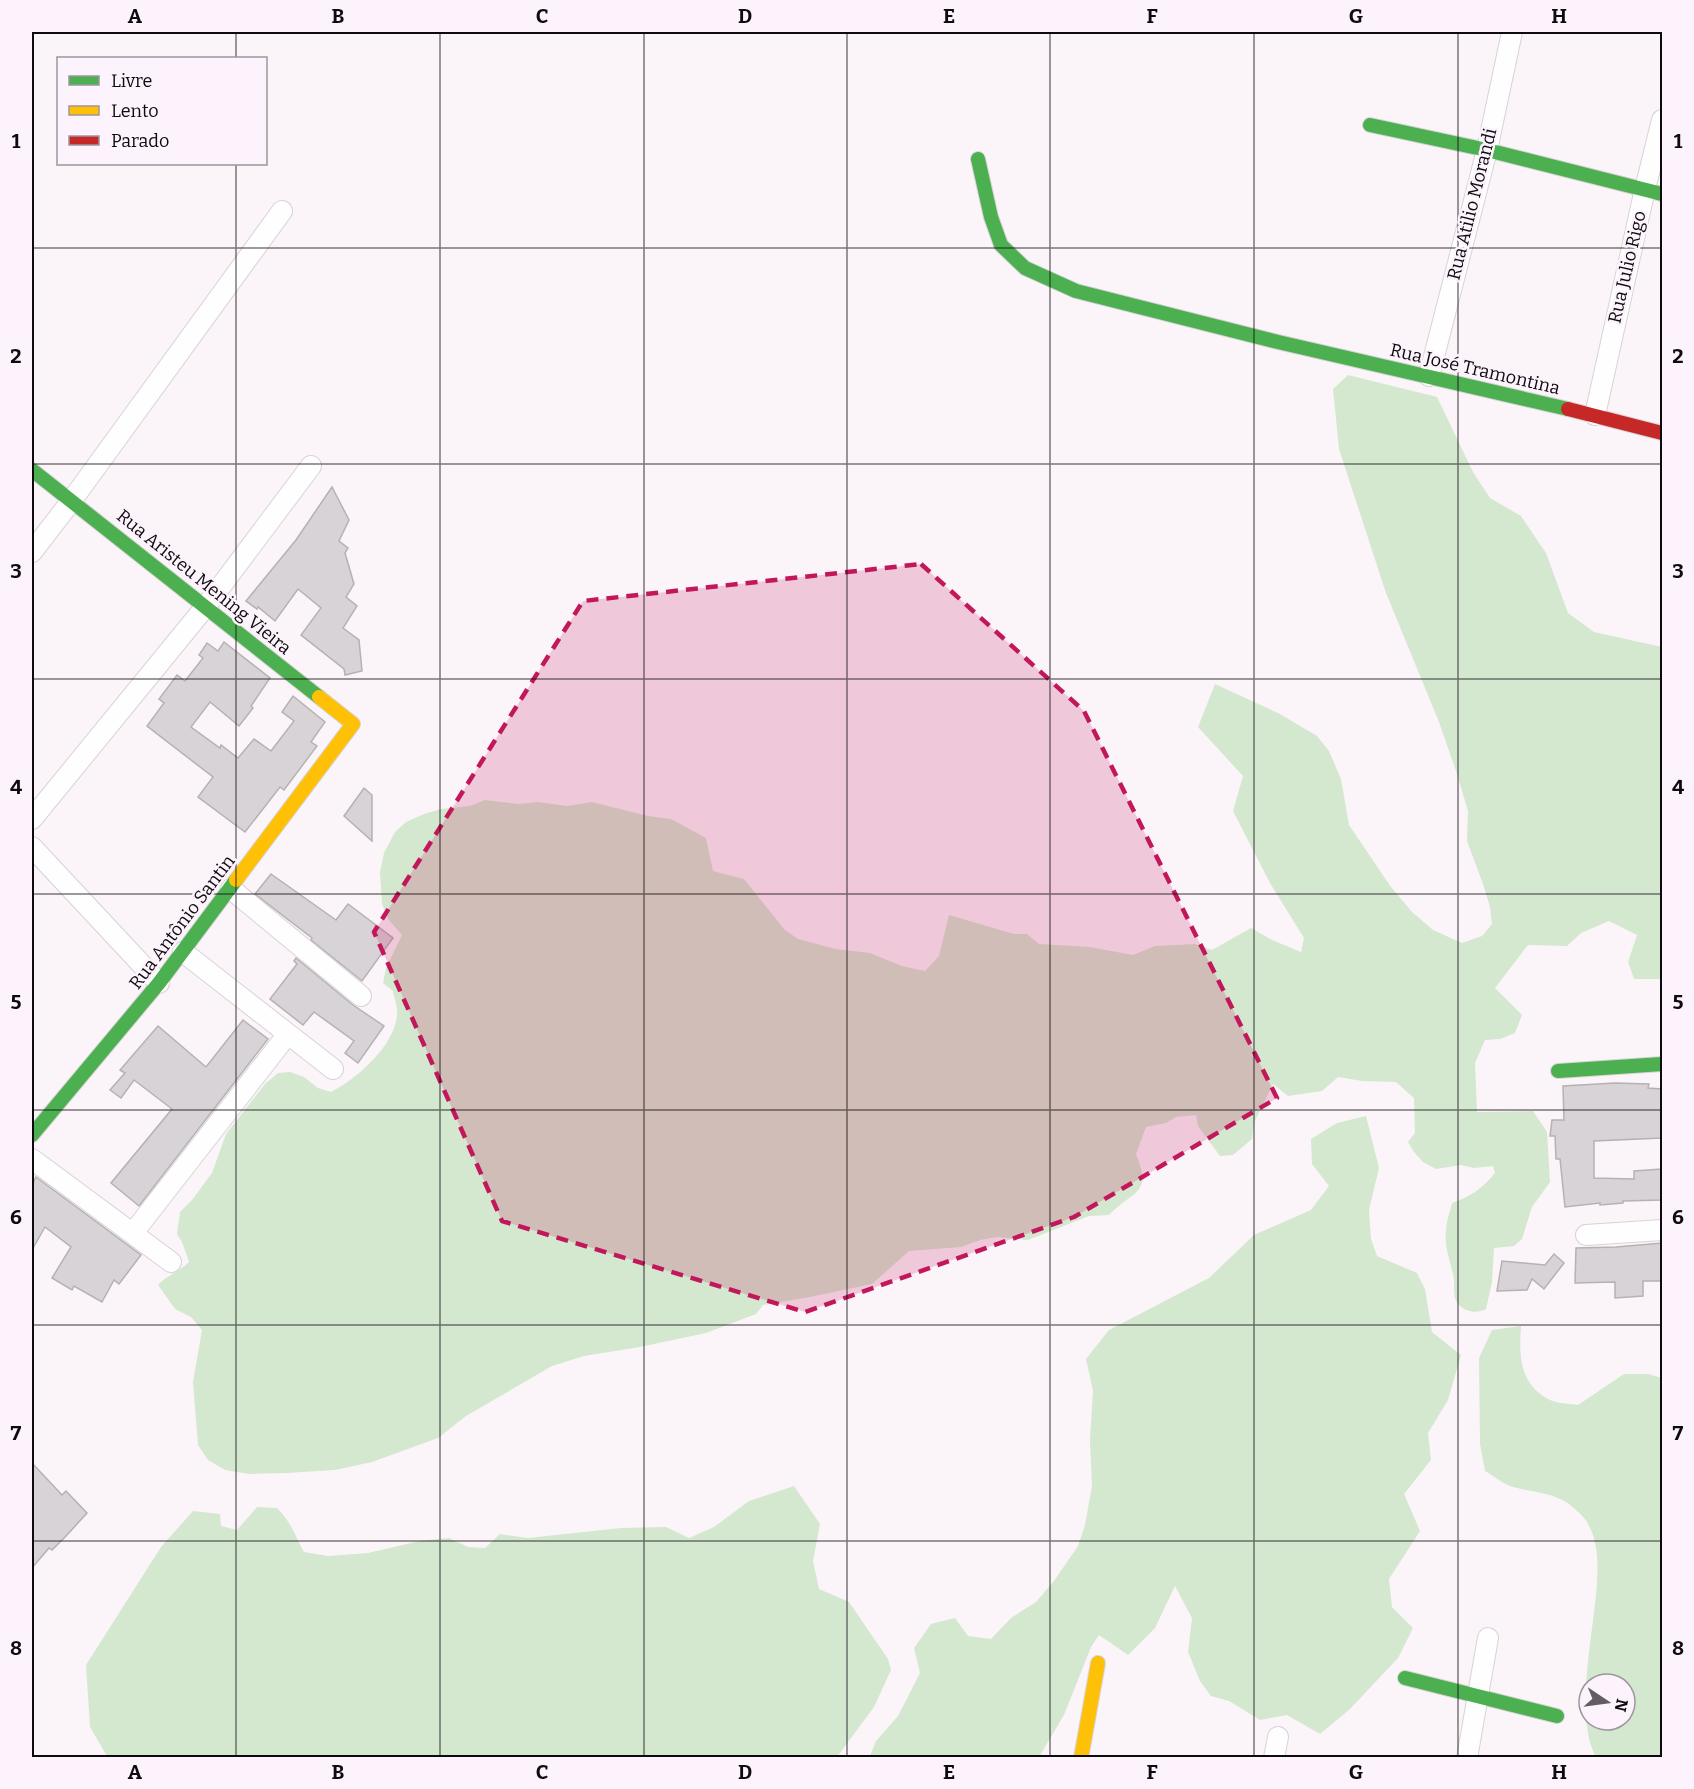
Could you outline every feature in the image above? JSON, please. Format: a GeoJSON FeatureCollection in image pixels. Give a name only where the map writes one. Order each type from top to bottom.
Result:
{"type":"FeatureCollection","features":[{"type":"Feature","properties":{"kind":"street","name":"Rua Atilio Morandi"},"geometry":{"type":"LineString","coordinates":[[1429,376],[1487,150],[1512,32]]}},
{"type":"Feature","properties":{"kind":"street","name":"Rua Julio Rigo"},"geometry":{"type":"LineString","coordinates":[[1595,415],[1654,191],[1662,120]]}},
{"type":"Feature","properties":{"kind":"street"},"geometry":{"type":"LineString","coordinates":[[1370,125],[1487,150],[1654,191]]}},
{"type":"Feature","properties":{"kind":"street","name":"Rua José Tramontina"},"geometry":{"type":"LineString","coordinates":[[978,159],[991,218],[1001,245],[1025,268],[1076,291],[1278,342],[1595,415],[1662,433]]}},
{"type":"Feature","properties":{"kind":"street"},"geometry":{"type":"LineString","coordinates":[[32,552],[282,211]]}},
{"type":"Feature","properties":{"kind":"street"},"geometry":{"type":"LineString","coordinates":[[32,819],[206,606],[311,466]]}},
{"type":"Feature","properties":{"kind":"street","name":"Rua Aristeu Mening Vieira"},"geometry":{"type":"LineString","coordinates":[[32,470],[353,724]]}},
{"type":"Feature","properties":{"kind":"street","name":"Rua Antônio Santin"},"geometry":{"type":"LineString","coordinates":[[32,1135],[159,983],[353,724]]}},
{"type":"Feature","properties":{"kind":"street"},"geometry":{"type":"LineString","coordinates":[[32,846],[159,983]]}},
{"type":"Feature","properties":{"kind":"street"},"geometry":{"type":"LineString","coordinates":[[231,889],[361,996]]}},
{"type":"Feature","properties":{"kind":"street"},"geometry":{"type":"LineString","coordinates":[[183,952],[333,1069]]}},
{"type":"Feature","properties":{"kind":"street"},"geometry":{"type":"LineString","coordinates":[[133,1233],[287,1035]]}},
{"type":"Feature","properties":{"kind":"street"},"geometry":{"type":"LineString","coordinates":[[1558,1071],[1662,1064]]}},
{"type":"Feature","properties":{"kind":"street"},"geometry":{"type":"LineString","coordinates":[[32,1159],[171,1262]]}},
{"type":"Feature","properties":{"kind":"street"},"geometry":{"type":"LineString","coordinates":[[1586,1235],[1662,1230]]}},
{"type":"Feature","properties":{"kind":"street"},"geometry":{"type":"LineString","coordinates":[[1467,1758],[1488,1638]]}},
{"type":"Feature","properties":{"kind":"street"},"geometry":{"type":"LineString","coordinates":[[1081,1758],[1098,1663]]}},
{"type":"Feature","properties":{"kind":"street"},"geometry":{"type":"LineString","coordinates":[[1405,1678],[1557,1716]]}},
{"type":"Feature","properties":{"kind":"street"},"geometry":{"type":"LineString","coordinates":[[1274,1758],[1278,1737]]}},
{"type":"Feature","properties":{"kind":"highlighted area"},"geometry":{"type":"Polygon","coordinates":[[[921,564],[1084,711],[1277,1098],[1074,1217],[805,1312],[502,1221],[374,932],[583,601],[921,564]]]}},
{"type":"Feature","properties":{"kind":"green space"},"geometry":{"type":"Polygon","coordinates":[[[1348,375],[1437,397],[1473,472],[1490,498],[1521,516],[1546,553],[1568,613],[1594,632],[1662,647],[1662,979],[1634,979],[1628,962],[1637,935],[1609,921],[1581,933],[1567,946],[1528,945],[1495,988],[1522,1015],[1515,1033],[1500,1039],[1485,1040],[1475,1063],[1477,1112],[1533,1111],[1547,1132],[1550,1182],[1532,1207],[1522,1239],[1514,1246],[1494,1248],[1492,1282],[1486,1309],[1472,1312],[1464,1309],[1457,1302],[1446,1237],[1452,1203],[1465,1198],[1486,1183],[1495,1173],[1493,1166],[1474,1168],[1461,1165],[1436,1169],[1423,1162],[1408,1142],[1415,1133],[1414,1098],[1396,1082],[1362,1081],[1338,1077],[1322,1091],[1288,1096],[1273,1084],[1254,1123],[1252,1139],[1233,1155],[1220,1156],[1198,1126],[1196,1115],[1176,1117],[1166,1123],[1146,1127],[1136,1154],[1141,1167],[1141,1185],[1133,1196],[1109,1215],[1089,1216],[1028,1240],[997,1237],[961,1247],[909,1251],[872,1284],[763,1305],[756,1314],[706,1333],[584,1356],[552,1366],[466,1416],[438,1438],[372,1462],[335,1470],[249,1474],[225,1470],[208,1460],[198,1445],[193,1382],[202,1330],[191,1317],[175,1309],[158,1285],[189,1262],[177,1234],[180,1212],[212,1173],[226,1134],[265,1084],[278,1073],[290,1072],[304,1077],[318,1088],[331,1092],[363,1070],[390,1037],[395,1025],[397,1008],[393,991],[383,983],[386,968],[402,935],[388,919],[382,904],[380,872],[384,853],[395,832],[406,822],[424,814],[441,809],[470,806],[485,800],[518,804],[538,802],[567,806],[592,802],[648,816],[671,819],[706,838],[713,871],[744,879],[785,930],[798,939],[836,949],[870,953],[902,966],[925,971],[939,956],[949,915],[1014,934],[1027,934],[1039,944],[1090,947],[1133,955],[1155,946],[1195,944],[1212,950],[1251,928],[1301,952],[1304,938],[1270,883],[1233,811],[1243,776],[1198,727],[1215,684],[1280,714],[1317,736],[1329,751],[1341,779],[1349,825],[1391,887],[1412,912],[1433,930],[1462,943],[1482,936],[1492,924],[1490,907],[1467,841],[1468,811],[1439,722],[1386,593],[1339,449],[1333,389],[1348,375]]]}},
{"type":"Feature","properties":{"kind":"green space"},"geometry":{"type":"Polygon","coordinates":[[[1366,1116],[1379,1168],[1369,1210],[1371,1239],[1377,1256],[1417,1273],[1425,1289],[1432,1332],[1461,1355],[1448,1400],[1428,1433],[1431,1460],[1404,1494],[1420,1531],[1389,1579],[1392,1607],[1413,1628],[1398,1658],[1350,1709],[1320,1734],[1287,1715],[1260,1720],[1229,1701],[1211,1696],[1200,1681],[1188,1652],[1192,1618],[1175,1586],[1155,1628],[1128,1655],[1099,1635],[1091,1647],[1064,1715],[1039,1757],[869,1758],[876,1741],[898,1716],[920,1673],[914,1648],[931,1624],[955,1618],[968,1636],[991,1639],[1011,1618],[1036,1602],[1054,1581],[1078,1546],[1085,1525],[1092,1486],[1090,1440],[1093,1391],[1086,1359],[1109,1330],[1209,1278],[1254,1235],[1311,1210],[1329,1186],[1312,1164],[1311,1139],[1337,1123],[1366,1116]]]}},
{"type":"Feature","properties":{"kind":"green space"},"geometry":{"type":"Polygon","coordinates":[[[1521,1326],[1520,1348],[1523,1368],[1532,1386],[1550,1400],[1578,1405],[1624,1374],[1648,1374],[1662,1378],[1662,1757],[1596,1757],[1588,1732],[1637,1732],[1637,1672],[1588,1672],[1596,1595],[1597,1559],[1595,1541],[1587,1521],[1563,1500],[1509,1486],[1485,1471],[1480,1444],[1479,1358],[1492,1330],[1521,1326]]]}},
{"type":"Feature","properties":{"kind":"green space"},"geometry":{"type":"Polygon","coordinates":[[[794,1486],[820,1524],[813,1561],[819,1589],[849,1602],[888,1659],[891,1670],[874,1707],[837,1757],[108,1758],[90,1727],[86,1665],[161,1547],[193,1511],[220,1514],[221,1526],[237,1530],[257,1507],[277,1508],[289,1524],[304,1552],[328,1556],[368,1553],[420,1541],[449,1538],[468,1547],[485,1548],[500,1534],[528,1538],[621,1528],[666,1527],[689,1538],[714,1527],[749,1501],[794,1486]]]}},
{"type":"Feature","properties":{"kind":"building"},"geometry":{"type":"Polygon","coordinates":[[[332,487],[349,520],[339,541],[348,548],[345,553],[354,584],[346,597],[357,606],[343,628],[359,640],[362,671],[345,675],[344,669],[301,635],[321,608],[298,589],[275,621],[258,607],[257,609],[246,601],[296,540],[332,487]]]}},
{"type":"Feature","properties":{"kind":"building"},"geometry":{"type":"Polygon","coordinates":[[[224,642],[270,678],[251,706],[253,708],[239,726],[210,702],[191,727],[238,758],[254,739],[271,751],[294,721],[282,712],[293,696],[325,722],[311,742],[317,746],[284,790],[280,787],[245,832],[198,797],[213,777],[147,726],[164,703],[159,699],[177,675],[185,681],[203,658],[199,655],[207,643],[218,651],[224,642]]]}},
{"type":"Feature","properties":{"kind":"building"},"geometry":{"type":"Polygon","coordinates":[[[364,788],[372,795],[372,841],[344,816],[364,788]]]}},
{"type":"Feature","properties":{"kind":"building"},"geometry":{"type":"Polygon","coordinates":[[[271,874],[336,920],[348,904],[393,938],[362,981],[311,940],[312,938],[255,894],[271,874]]]}},
{"type":"Feature","properties":{"kind":"building"},"geometry":{"type":"Polygon","coordinates":[[[296,958],[353,1005],[384,1026],[358,1063],[345,1053],[354,1041],[314,1012],[303,1025],[270,999],[297,964],[294,961],[296,958]]]}},
{"type":"Feature","properties":{"kind":"building"},"geometry":{"type":"Polygon","coordinates":[[[243,1020],[268,1039],[139,1206],[111,1183],[172,1109],[134,1080],[121,1098],[110,1090],[125,1073],[120,1070],[158,1026],[206,1067],[243,1020]]]}},
{"type":"Feature","properties":{"kind":"building"},"geometry":{"type":"Polygon","coordinates":[[[1649,1084],[1648,1088],[1662,1089],[1662,1138],[1594,1141],[1594,1178],[1634,1179],[1634,1171],[1662,1169],[1662,1200],[1623,1201],[1623,1203],[1565,1207],[1560,1159],[1556,1159],[1555,1136],[1550,1136],[1552,1120],[1564,1120],[1563,1086],[1649,1084]]]}},
{"type":"Feature","properties":{"kind":"building"},"geometry":{"type":"Polygon","coordinates":[[[36,1177],[141,1255],[119,1284],[114,1280],[102,1302],[74,1286],[72,1290],[52,1278],[71,1247],[45,1227],[32,1250],[32,1185],[36,1177]]]}},
{"type":"Feature","properties":{"kind":"building"},"geometry":{"type":"Polygon","coordinates":[[[1662,1243],[1662,1281],[1643,1281],[1643,1296],[1615,1298],[1615,1282],[1575,1283],[1576,1248],[1662,1243]]]}},
{"type":"Feature","properties":{"kind":"building"},"geometry":{"type":"Polygon","coordinates":[[[1554,1254],[1564,1263],[1544,1289],[1532,1279],[1527,1290],[1497,1291],[1502,1261],[1545,1265],[1554,1254]]]}},
{"type":"Feature","properties":{"kind":"building"},"geometry":{"type":"Polygon","coordinates":[[[32,1463],[62,1495],[66,1491],[87,1513],[52,1550],[49,1548],[32,1568],[32,1463]]]}},
{"type":"Feature","properties":{"kind":"traffic: fast"},"geometry":{"type":"LineString","coordinates":[[1370,125],[1487,150],[1662,194]]}},
{"type":"Feature","properties":{"kind":"traffic: fast"},"geometry":{"type":"LineString","coordinates":[[978,159],[991,217],[1001,245],[1025,268],[1076,291],[1278,342],[1568,409]]}},
{"type":"Feature","properties":{"kind":"traffic: fast"},"geometry":{"type":"LineString","coordinates":[[32,470],[319,697]]}},
{"type":"Feature","properties":{"kind":"traffic: fast"},"geometry":{"type":"LineString","coordinates":[[32,1135],[159,983],[236,880]]}},
{"type":"Feature","properties":{"kind":"traffic: fast"},"geometry":{"type":"LineString","coordinates":[[1558,1071],[1662,1064]]}},
{"type":"Feature","properties":{"kind":"traffic: fast"},"geometry":{"type":"LineString","coordinates":[[1405,1678],[1557,1716]]}},
{"type":"Feature","properties":{"kind":"traffic: slow"},"geometry":{"type":"LineString","coordinates":[[236,880],[353,724],[319,697]]}},
{"type":"Feature","properties":{"kind":"traffic: slow"},"geometry":{"type":"LineString","coordinates":[[1081,1758],[1098,1663]]}},
{"type":"Feature","properties":{"kind":"traffic: jam"},"geometry":{"type":"LineString","coordinates":[[1568,409],[1662,433]]}}]}
